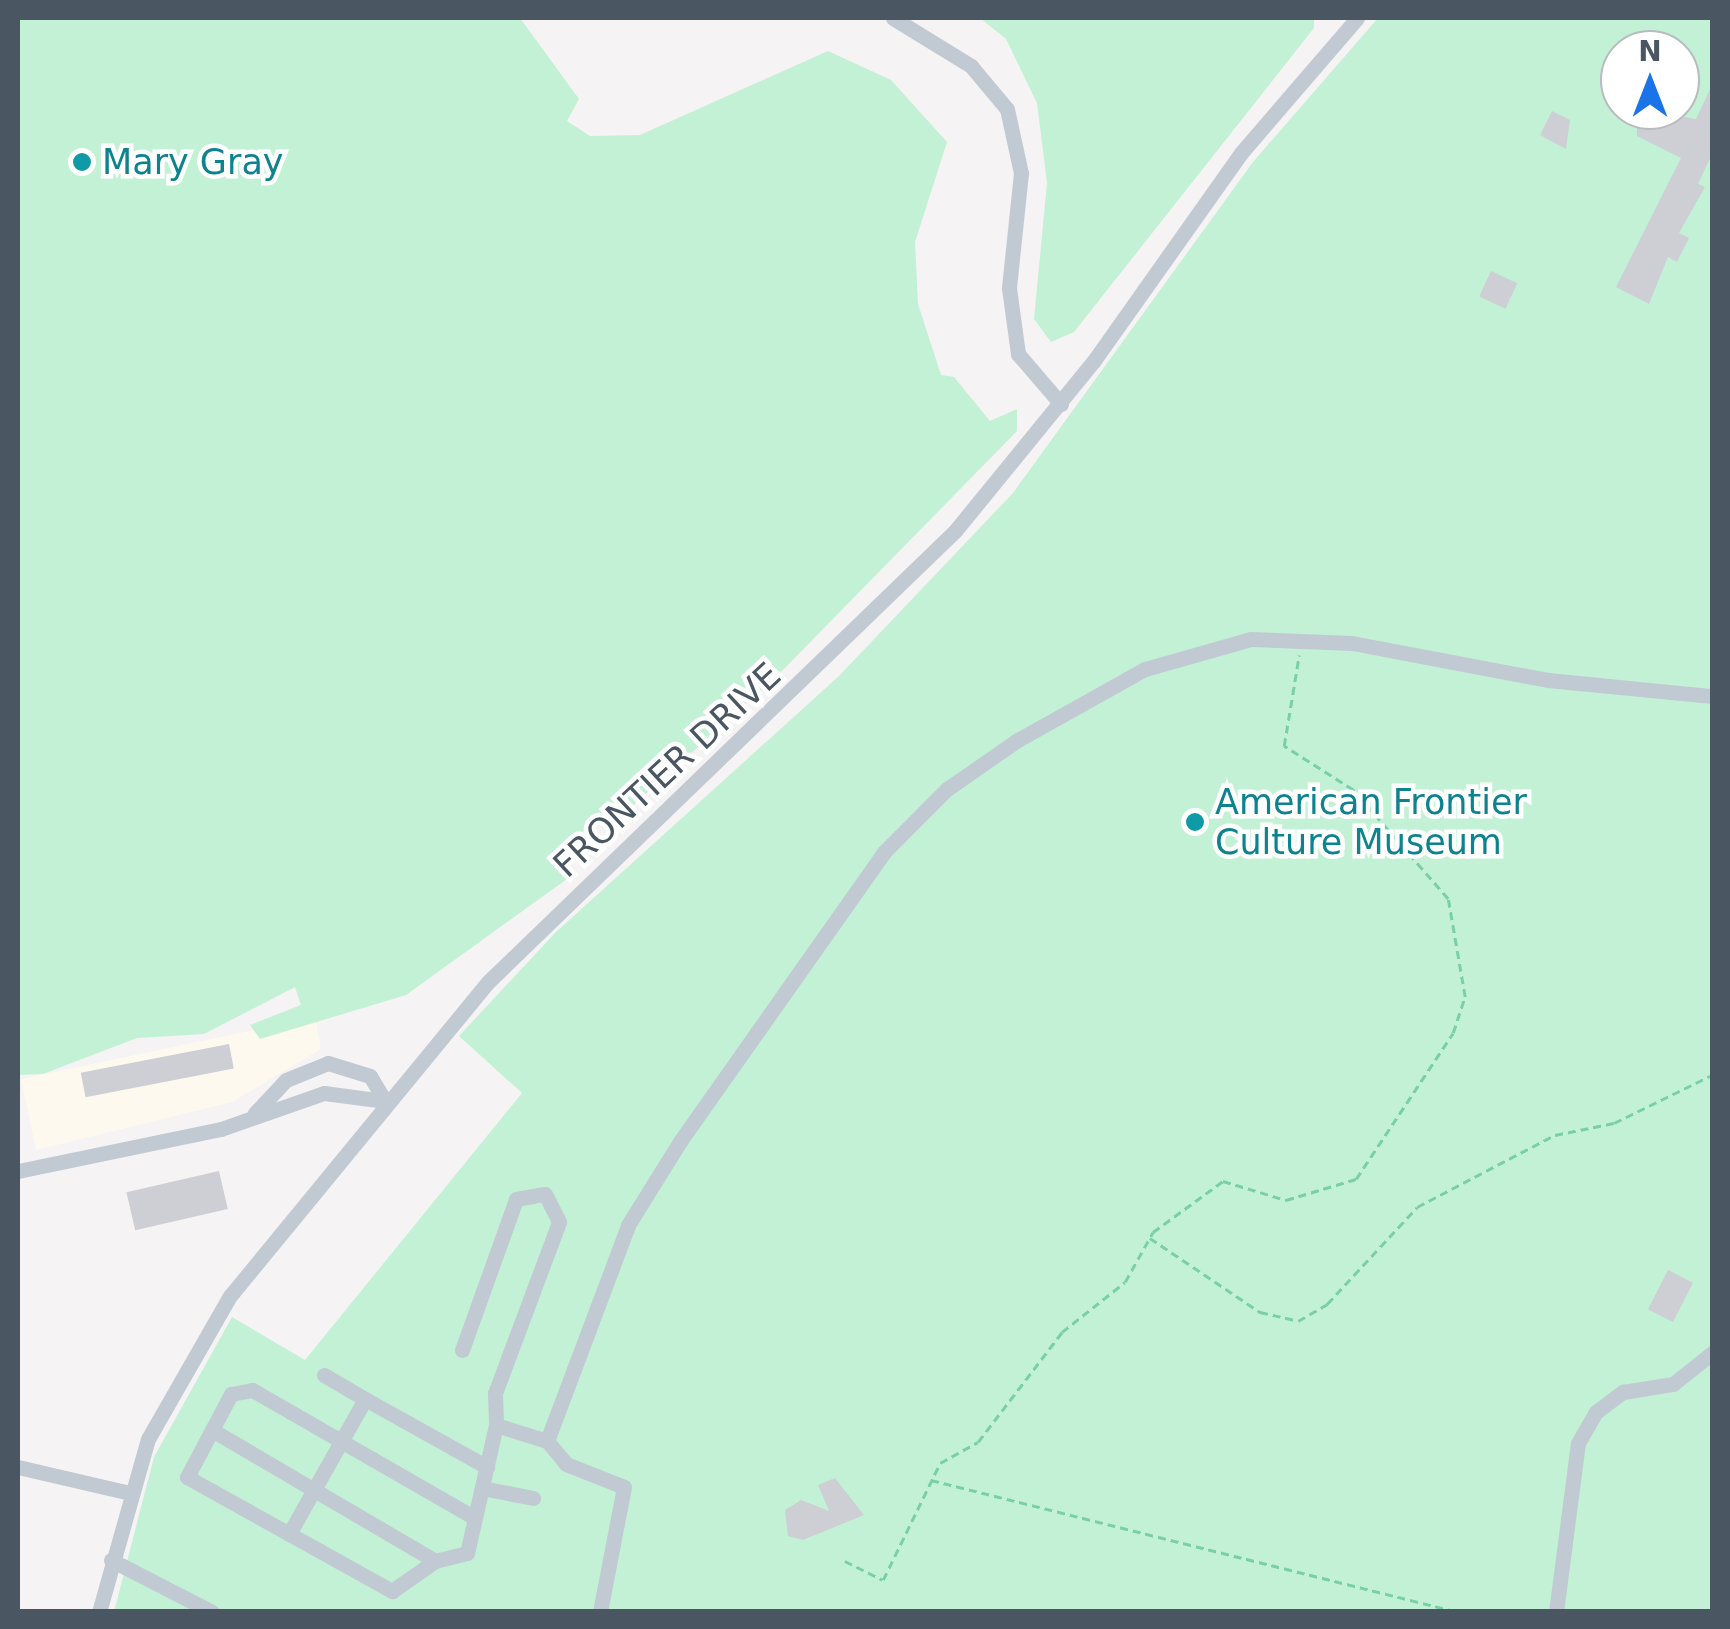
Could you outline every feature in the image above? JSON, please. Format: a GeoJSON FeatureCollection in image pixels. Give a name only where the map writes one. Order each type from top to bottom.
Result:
{"type":"FeatureCollection","features":[{"type":"Feature","properties":{"kind":"street"},"geometry":{"type":"LineString","coordinates":[[893,18],[970,66],[1007,109],[1021,172],[1009,288],[1018,354],[1061,404]]}},
{"type":"Feature","properties":{"kind":"street","name":"FRONTIER DRIVE"},"geometry":{"type":"LineString","coordinates":[[99,1612],[130,1493],[193,1348],[386,1101],[544,926],[899,591],[1061,404],[1241,153],[1357,18]]}},
{"type":"Feature","properties":{"kind":"street"},"geometry":{"type":"LineString","coordinates":[[547,1441],[628,1225],[657,1175],[836,913],[917,816],[1004,749],[1145,668],[1227,642],[1301,639],[1712,696]]}},
{"type":"Feature","properties":{"kind":"street"},"geometry":{"type":"LineString","coordinates":[[255,1114],[286,1080],[328,1062],[370,1076],[386,1101]]}},
{"type":"Feature","properties":{"kind":"street"},"geometry":{"type":"LineString","coordinates":[[18,1171],[255,1114],[324,1093],[386,1101]]}},
{"type":"Feature","properties":{"kind":"street"},"geometry":{"type":"LineString","coordinates":[[462,1350],[516,1199],[545,1194],[559,1222],[495,1393],[496,1425],[476,1518],[467,1553],[436,1560],[392,1591],[187,1477],[212,1430],[241,1388],[476,1518]]}},
{"type":"Feature","properties":{"kind":"street"},"geometry":{"type":"LineString","coordinates":[[1556,1612],[1578,1444],[1596,1412],[1623,1392],[1672,1384],[1712,1353]]}},
{"type":"Feature","properties":{"kind":"street"},"geometry":{"type":"LineString","coordinates":[[324,1375],[487,1468]]}},
{"type":"Feature","properties":{"kind":"street"},"geometry":{"type":"LineString","coordinates":[[289,1534],[365,1399]]}},
{"type":"Feature","properties":{"kind":"street"},"geometry":{"type":"LineString","coordinates":[[496,1425],[547,1441],[566,1464],[624,1486],[600,1612]]}},
{"type":"Feature","properties":{"kind":"street"},"geometry":{"type":"LineString","coordinates":[[212,1430],[436,1560]]}},
{"type":"Feature","properties":{"kind":"street"},"geometry":{"type":"LineString","coordinates":[[18,1467],[130,1493]]}},
{"type":"Feature","properties":{"kind":"street"},"geometry":{"type":"LineString","coordinates":[[482,1488],[533,1498]]}},
{"type":"Feature","properties":{"kind":"street"},"geometry":{"type":"LineString","coordinates":[[111,1560],[212,1612]]}},
{"type":"Feature","properties":{"kind":"path"},"geometry":{"type":"LineString","coordinates":[[845,1561],[883,1580],[940,1463],[978,1442],[1062,1332],[1125,1282],[1149,1238],[1223,1181],[1286,1200],[1356,1179],[1462,1014],[1462,943],[1448,899],[1354,790],[1284,746],[1301,639]]}},
{"type":"Feature","properties":{"kind":"path"},"geometry":{"type":"LineString","coordinates":[[1149,1238],[1260,1312],[1298,1321],[1327,1304],[1417,1208],[1555,1135],[1614,1122],[1712,1074]]}},
{"type":"Feature","properties":{"kind":"path"},"geometry":{"type":"LineString","coordinates":[[932,1480],[1458,1612]]}},
{"type":"Feature","properties":{"kind":"shaded area"},"geometry":{"type":"Polygon","coordinates":[[[315,1017],[321,1049],[232,1102],[36,1150],[21,1079],[315,1017]]]}},
{"type":"Feature","properties":{"kind":"green space"},"geometry":{"type":"Polygon","coordinates":[[[18,18],[520,18],[579,99],[567,121],[590,136],[640,135],[828,51],[891,80],[947,142],[915,242],[918,304],[941,375],[954,377],[990,421],[1017,409],[1017,431],[780,673],[627,811],[583,831],[567,879],[406,995],[260,1039],[250,1025],[301,1005],[295,987],[204,1034],[137,1038],[43,1074],[18,1075],[18,18]]]}},
{"type":"Feature","properties":{"kind":"green space"},"geometry":{"type":"Polygon","coordinates":[[[980,18],[1314,18],[1314,28],[1074,332],[1051,342],[1034,319],[1047,183],[1037,103],[1006,39],[980,18]]]}},
{"type":"Feature","properties":{"kind":"green space","name":"American Frontier Culture Museum"},"geometry":{"type":"Polygon","coordinates":[[[1378,18],[1712,18],[1712,1611],[114,1612],[154,1457],[232,1317],[305,1360],[522,1093],[459,1036],[556,932],[839,676],[1013,493],[1253,162],[1378,18]]]}},
{"type":"Feature","properties":{"kind":"building"},"geometry":{"type":"Polygon","coordinates":[[[1712,85],[1712,154],[1698,184],[1705,187],[1679,233],[1689,238],[1677,262],[1668,257],[1649,304],[1616,287],[1681,158],[1637,136],[1637,130],[1700,130],[1700,110],[1712,85]]]}},
{"type":"Feature","properties":{"kind":"building"},"geometry":{"type":"Polygon","coordinates":[[[1552,111],[1570,120],[1566,149],[1540,135],[1552,111]]]}},
{"type":"Feature","properties":{"kind":"building"},"geometry":{"type":"Polygon","coordinates":[[[1491,271],[1517,283],[1505,309],[1479,296],[1491,271]]]}},
{"type":"Feature","properties":{"kind":"building"},"geometry":{"type":"Polygon","coordinates":[[[229,1044],[234,1069],[86,1097],[81,1073],[229,1044]]]}},
{"type":"Feature","properties":{"kind":"building"},"geometry":{"type":"Polygon","coordinates":[[[219,1171],[228,1209],[135,1230],[126,1192],[219,1171]]]}},
{"type":"Feature","properties":{"kind":"building"},"geometry":{"type":"Polygon","coordinates":[[[1668,1270],[1693,1283],[1673,1322],[1648,1309],[1668,1270]]]}},
{"type":"Feature","properties":{"kind":"building"},"geometry":{"type":"Polygon","coordinates":[[[835,1478],[864,1515],[803,1540],[788,1536],[785,1510],[801,1500],[829,1511],[818,1485],[835,1478]]]}},
{"type":"Feature","properties":{"kind":"place","name":"Mary Gray"},"geometry":{"type":"Point","coordinates":[82,162]}},
{"type":"Feature","properties":{"kind":"place","name":"American Frontier Culture Museum"},"geometry":{"type":"Point","coordinates":[1195,822]}}]}
